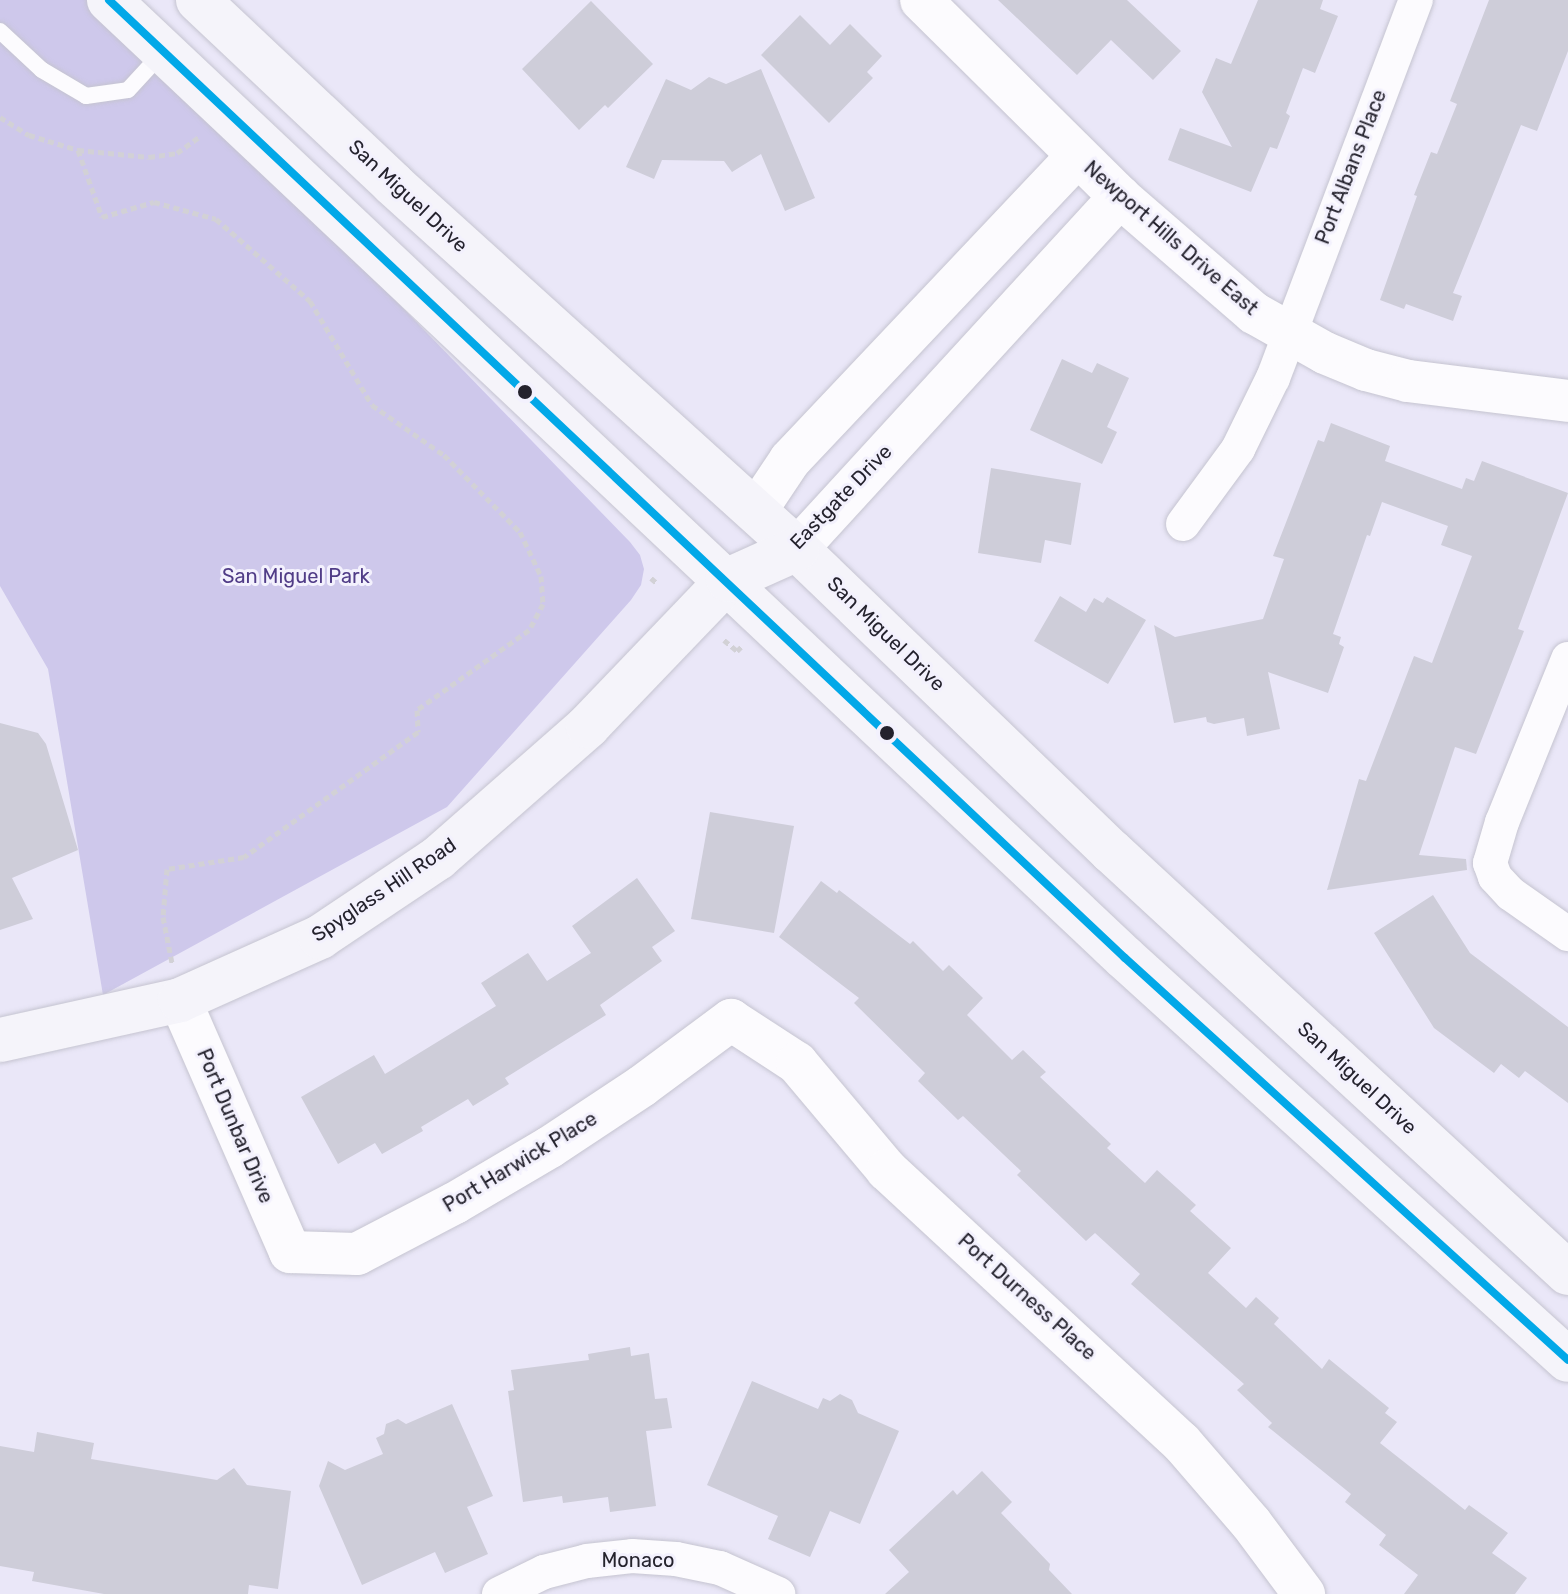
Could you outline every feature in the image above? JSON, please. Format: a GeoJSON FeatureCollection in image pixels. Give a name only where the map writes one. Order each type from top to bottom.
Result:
{"type":"FeatureCollection","features":[{"type":"Feature","properties":{"kind":"main road"},"geometry":{"type":"LineString","coordinates":[[109,0],[728,580],[1125,958],[1568,1360]]}},
{"type":"Feature","properties":{"kind":"main road","name":"San Miguel Drive"},"geometry":{"type":"LineString","coordinates":[[198,0],[393,184],[797,549],[1111,851],[1568,1273]]}},
{"type":"Feature","properties":{"kind":"main road"},"geometry":{"type":"LineString","coordinates":[[728,580],[756,511]]}},
{"type":"Feature","properties":{"kind":"main road","name":"Eastgate Drive"},"geometry":{"type":"LineString","coordinates":[[728,580],[797,549]]}},
{"type":"Feature","properties":{"kind":"main road","name":"Spyglass Hill Road"},"geometry":{"type":"LineString","coordinates":[[0,1040],[180,1000],[320,937],[438,858],[588,726],[728,580]]}},
{"type":"Feature","properties":{"kind":"street","name":"Newport Hills Drive East"},"geometry":{"type":"LineString","coordinates":[[921,0],[1120,197],[1254,313],[1289,334],[1366,370],[1408,381],[1568,401]]}},
{"type":"Feature","properties":{"kind":"street","name":"Port Albans Place"},"geometry":{"type":"LineString","coordinates":[[1183,524],[1238,449],[1273,378],[1416,0]]}},
{"type":"Feature","properties":{"kind":"street"},"geometry":{"type":"LineString","coordinates":[[756,511],[790,460],[1077,156]]}},
{"type":"Feature","properties":{"kind":"street","name":"Eastgate Drive"},"geometry":{"type":"LineString","coordinates":[[797,549],[1120,197]]}},
{"type":"Feature","properties":{"kind":"street"},"geometry":{"type":"LineString","coordinates":[[1568,659],[1497,835],[1490,863],[1495,877],[1511,894],[1568,934]]}},
{"type":"Feature","properties":{"kind":"street","name":"Port Dunbar Drive"},"geometry":{"type":"LineString","coordinates":[[180,1000],[290,1252]]}},
{"type":"Feature","properties":{"kind":"street","name":"Port Harwick Place"},"geometry":{"type":"LineString","coordinates":[[290,1252],[357,1254],[443,1209],[550,1147],[731,1020]]}},
{"type":"Feature","properties":{"kind":"street","name":"Port Durness Place"},"geometry":{"type":"LineString","coordinates":[[731,1020],[797,1063],[887,1170],[1141,1402],[1215,1480],[1304,1594]]}},
{"type":"Feature","properties":{"kind":"street","name":"Monaco"},"geometry":{"type":"LineString","coordinates":[[499,1594],[544,1572],[587,1561],[632,1556],[676,1559],[720,1568],[778,1594]]}},
{"type":"Feature","properties":{"kind":"lane"},"geometry":{"type":"LineString","coordinates":[[0,31],[42,70],[86,96],[128,90],[164,51]]}},
{"type":"Feature","properties":{"kind":"path"},"geometry":{"type":"LineString","coordinates":[[0,117],[29,135],[78,150],[149,157],[177,153],[231,114]]}},
{"type":"Feature","properties":{"kind":"path"},"geometry":{"type":"LineString","coordinates":[[78,150],[102,217],[154,202],[216,219],[310,301],[372,405],[444,455],[520,532],[541,576],[543,604],[529,630],[417,710],[418,732],[244,857],[167,869],[163,917],[180,1000]]}},
{"type":"Feature","properties":{"kind":"path"},"geometry":{"type":"LineString","coordinates":[[651,578],[658,584]]}},
{"type":"Feature","properties":{"kind":"path"},"geometry":{"type":"LineString","coordinates":[[724,640],[737,651]]}},
{"type":"Feature","properties":{"kind":"green space","name":"San Miguel Park"},"geometry":{"type":"Polygon","coordinates":[[[0,0],[94,0],[196,95],[630,542],[640,555],[644,569],[641,585],[631,600],[447,807],[103,995],[48,669],[0,586],[0,0]]]}},
{"type":"Feature","properties":{"kind":"building"},"geometry":{"type":"Polygon","coordinates":[[[998,0],[1127,0],[1181,51],[1153,80],[1111,40],[1077,75],[998,0]]]}},
{"type":"Feature","properties":{"kind":"building"},"geometry":{"type":"Polygon","coordinates":[[[1258,0],[1323,0],[1320,9],[1338,16],[1315,73],[1303,68],[1286,113],[1290,116],[1277,149],[1270,147],[1251,192],[1168,160],[1180,128],[1232,147],[1202,92],[1216,58],[1231,64],[1258,0]]]}},
{"type":"Feature","properties":{"kind":"building"},"geometry":{"type":"Polygon","coordinates":[[[1489,0],[1568,0],[1568,51],[1537,131],[1521,125],[1453,293],[1462,296],[1453,321],[1406,304],[1404,309],[1380,300],[1417,196],[1414,195],[1431,152],[1437,154],[1457,104],[1450,101],[1489,0]]]}},
{"type":"Feature","properties":{"kind":"building"},"geometry":{"type":"Polygon","coordinates":[[[591,1],[653,64],[608,108],[605,105],[579,130],[522,69],[591,1]]]}},
{"type":"Feature","properties":{"kind":"building"},"geometry":{"type":"Polygon","coordinates":[[[800,15],[830,45],[850,24],[882,56],[867,72],[873,78],[829,123],[761,55],[800,15]]]}},
{"type":"Feature","properties":{"kind":"building"},"geometry":{"type":"Polygon","coordinates":[[[761,69],[815,198],[785,211],[761,154],[732,172],[724,161],[662,160],[654,179],[626,167],[666,79],[691,90],[709,77],[726,84],[761,69]]]}},
{"type":"Feature","properties":{"kind":"building"},"geometry":{"type":"Polygon","coordinates":[[[1062,359],[1092,373],[1097,363],[1129,378],[1107,427],[1117,432],[1102,464],[1030,430],[1062,359]]]}},
{"type":"Feature","properties":{"kind":"building"},"geometry":{"type":"Polygon","coordinates":[[[1331,423],[1390,446],[1385,461],[1462,489],[1466,478],[1474,481],[1482,461],[1568,493],[1518,629],[1524,631],[1476,754],[1455,747],[1419,855],[1466,859],[1467,870],[1327,890],[1359,779],[1366,781],[1414,656],[1432,663],[1472,556],[1441,545],[1448,526],[1382,502],[1370,536],[1367,535],[1333,634],[1341,637],[1339,644],[1344,647],[1328,693],[1268,672],[1280,729],[1247,736],[1244,718],[1214,724],[1207,722],[1206,717],[1174,723],[1154,625],[1175,637],[1263,619],[1284,559],[1273,556],[1318,440],[1324,442],[1331,423]]]}},
{"type":"Feature","properties":{"kind":"building"},"geometry":{"type":"Polygon","coordinates":[[[991,468],[1081,483],[1071,545],[1045,540],[1041,563],[978,553],[991,468]]]}},
{"type":"Feature","properties":{"kind":"building"},"geometry":{"type":"Polygon","coordinates":[[[1060,596],[1086,612],[1094,598],[1103,603],[1107,597],[1146,620],[1108,684],[1034,641],[1060,596]]]}},
{"type":"Feature","properties":{"kind":"building"},"geometry":{"type":"Polygon","coordinates":[[[0,723],[38,733],[46,744],[78,850],[12,878],[33,919],[0,930],[0,723]]]}},
{"type":"Feature","properties":{"kind":"building"},"geometry":{"type":"Polygon","coordinates":[[[710,812],[794,826],[774,933],[691,919],[710,812]]]}},
{"type":"Feature","properties":{"kind":"building"},"geometry":{"type":"Polygon","coordinates":[[[637,878],[675,931],[652,947],[662,961],[600,1005],[606,1015],[505,1078],[509,1084],[473,1106],[468,1099],[421,1127],[423,1131],[382,1154],[375,1143],[338,1164],[301,1097],[374,1055],[385,1074],[496,1006],[481,983],[528,953],[547,981],[591,953],[572,926],[637,878]]]}},
{"type":"Feature","properties":{"kind":"building"},"geometry":{"type":"Polygon","coordinates":[[[821,881],[837,893],[839,890],[910,944],[913,941],[943,971],[949,965],[983,998],[967,1015],[1012,1060],[1023,1050],[1046,1072],[1040,1077],[1111,1144],[1107,1148],[1145,1183],[1157,1170],[1196,1205],[1190,1211],[1231,1248],[1208,1273],[1246,1308],[1256,1297],[1279,1318],[1274,1324],[1322,1369],[1329,1359],[1389,1408],[1385,1413],[1397,1422],[1380,1443],[1465,1510],[1469,1505],[1508,1533],[1492,1553],[1527,1578],[1515,1594],[1404,1594],[1418,1575],[1379,1545],[1386,1535],[1345,1502],[1351,1494],[1268,1427],[1272,1423],[1237,1390],[1244,1384],[1131,1284],[1140,1274],[1095,1233],[1086,1241],[1017,1175],[1021,1171],[963,1116],[958,1120],[918,1081],[925,1073],[854,1003],[859,998],[779,937],[821,881]]]}},
{"type":"Feature","properties":{"kind":"building"},"geometry":{"type":"Polygon","coordinates":[[[1433,895],[1470,953],[1568,1027],[1568,1103],[1525,1071],[1519,1078],[1501,1064],[1494,1073],[1434,1028],[1374,933],[1433,895]]]}},
{"type":"Feature","properties":{"kind":"building"},"geometry":{"type":"Polygon","coordinates":[[[630,1347],[631,1356],[649,1353],[655,1399],[667,1398],[672,1428],[646,1431],[656,1506],[610,1512],[608,1497],[563,1503],[562,1496],[523,1502],[508,1391],[514,1390],[511,1370],[589,1360],[588,1354],[630,1347]]]}},
{"type":"Feature","properties":{"kind":"building"},"geometry":{"type":"Polygon","coordinates":[[[752,1381],[818,1409],[823,1398],[830,1401],[840,1394],[852,1400],[858,1413],[899,1431],[860,1524],[830,1511],[810,1557],[768,1539],[778,1516],[707,1485],[752,1381]]]}},
{"type":"Feature","properties":{"kind":"building"},"geometry":{"type":"Polygon","coordinates":[[[452,1404],[493,1496],[467,1507],[488,1554],[445,1573],[435,1552],[362,1585],[319,1486],[328,1461],[345,1470],[383,1454],[376,1438],[384,1434],[386,1424],[398,1419],[406,1424],[452,1404]]]}},
{"type":"Feature","properties":{"kind":"building"},"geometry":{"type":"Polygon","coordinates":[[[37,1432],[94,1443],[91,1459],[217,1480],[234,1468],[247,1485],[291,1491],[278,1589],[249,1585],[248,1594],[104,1594],[32,1581],[34,1572],[0,1566],[0,1446],[34,1452],[37,1432]]]}},
{"type":"Feature","properties":{"kind":"building"},"geometry":{"type":"Polygon","coordinates":[[[982,1471],[1012,1502],[1001,1513],[1050,1564],[1049,1570],[1072,1594],[885,1594],[909,1572],[889,1550],[953,1490],[957,1495],[982,1471]]]}},
{"type":"Feature","properties":{"kind":"transit line"},"geometry":{"type":"LineString","coordinates":[[109,0],[1125,958],[1568,1360]]}}]}
